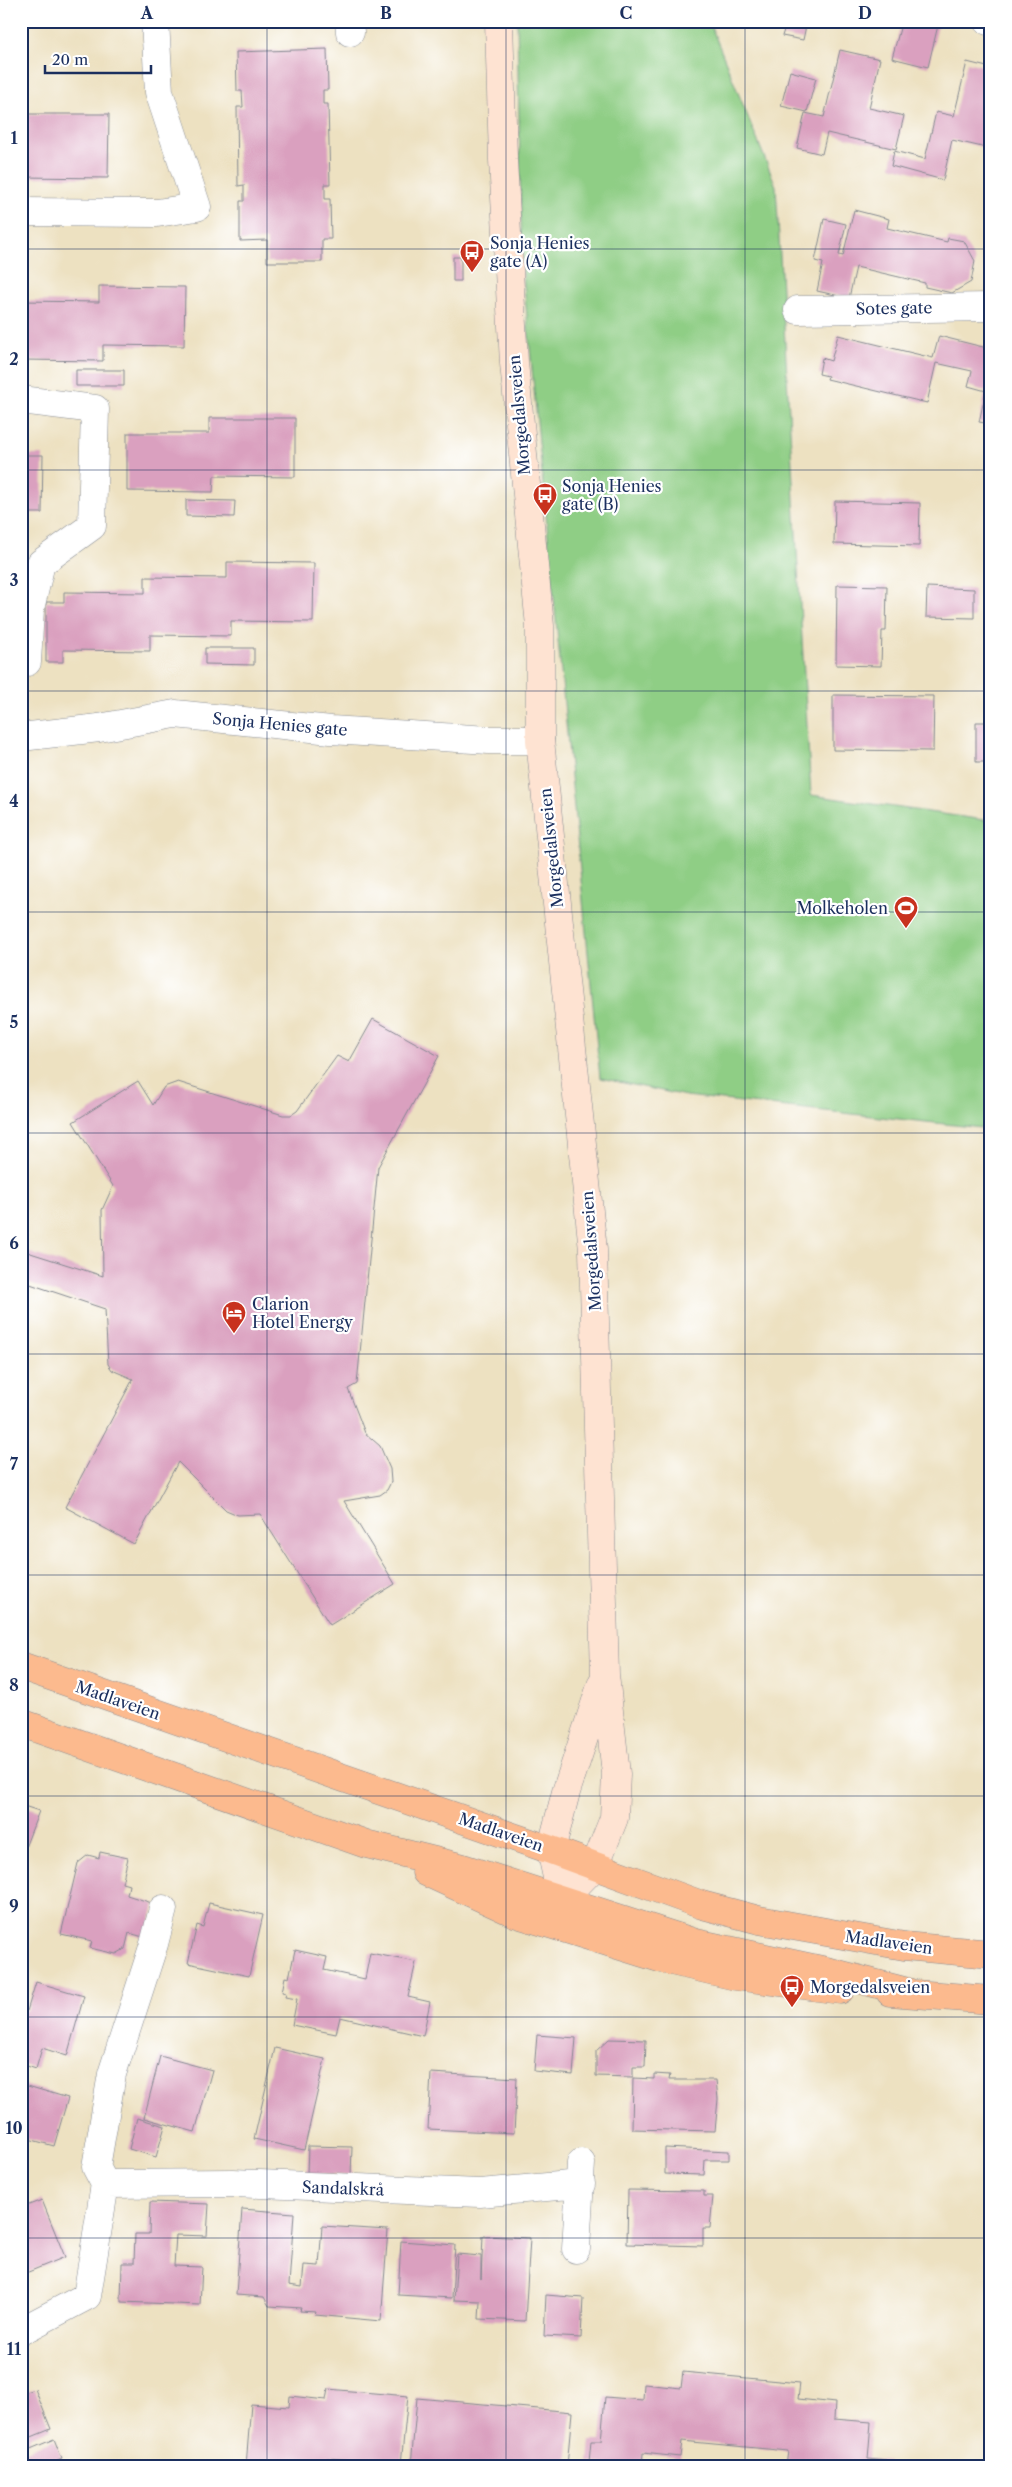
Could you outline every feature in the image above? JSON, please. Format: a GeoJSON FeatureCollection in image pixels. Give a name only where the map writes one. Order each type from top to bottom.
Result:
{"type":"FeatureCollection","features":[{"type":"Feature","properties":{"kind":"main road","name":"Madlaveien"},"geometry":{"type":"LineString","coordinates":[[21,1666],[551,1850],[702,1905],[759,1920],[904,1946],[991,1954]]}},
{"type":"Feature","properties":{"kind":"main road"},"geometry":{"type":"LineString","coordinates":[[21,1723],[366,1844],[517,1914],[662,1959],[735,1976],[795,1985],[842,1990],[908,1992],[991,2000]]}},
{"type":"Feature","properties":{"kind":"main road"},"geometry":{"type":"LineString","coordinates":[[366,1844],[460,1867],[696,1943],[832,1972],[908,1992]]}},
{"type":"Feature","properties":{"kind":"street"},"geometry":{"type":"LineString","coordinates":[[21,212],[157,213],[197,207],[158,92],[155,21]]}},
{"type":"Feature","properties":{"kind":"street","name":"Morgedalsveien"},"geometry":{"type":"LineString","coordinates":[[499,21],[502,160],[514,363],[540,626],[540,740],[593,1250],[605,1675],[616,1774],[614,1818],[595,1866],[562,1900]]}},
{"type":"Feature","properties":{"kind":"street","name":"Sotes gate"},"geometry":{"type":"LineString","coordinates":[[798,310],[991,307]]}},
{"type":"Feature","properties":{"kind":"street"},"geometry":{"type":"LineString","coordinates":[[21,400],[95,409],[92,526],[41,563],[30,609],[27,662]]}},
{"type":"Feature","properties":{"kind":"street","name":"Sonja Henies gate"},"geometry":{"type":"LineString","coordinates":[[21,737],[99,728],[174,714],[330,730],[488,740],[540,740]]}},
{"type":"Feature","properties":{"kind":"street","name":"Morgedalsveien"},"geometry":{"type":"LineString","coordinates":[[562,1900],[551,1850],[566,1792],[605,1675]]}},
{"type":"Feature","properties":{"kind":"street"},"geometry":{"type":"LineString","coordinates":[[21,2331],[87,2296],[105,2184],[96,2167],[112,2074],[154,1944],[163,1909]]}},
{"type":"Feature","properties":{"kind":"street","name":"Sandalskrå"},"geometry":{"type":"LineString","coordinates":[[105,2184],[233,2183],[480,2193],[581,2174],[576,2249]]}},
{"type":"Feature","properties":{"kind":"green space"},"geometry":{"type":"Polygon","coordinates":[[[517,21],[709,21],[776,186],[811,795],[991,821],[991,1129],[686,1096],[600,1078],[522,265],[517,21]]]}},
{"type":"Feature","properties":{"kind":"building"},"geometry":{"type":"Polygon","coordinates":[[[749,21],[807,21],[803,40],[782,36],[784,30],[749,21]]]}},
{"type":"Feature","properties":{"kind":"building"},"geometry":{"type":"Polygon","coordinates":[[[902,21],[939,21],[928,67],[892,58],[902,21]]]}},
{"type":"Feature","properties":{"kind":"building"},"geometry":{"type":"Polygon","coordinates":[[[327,49],[328,90],[323,90],[323,104],[328,104],[330,184],[325,184],[325,199],[330,199],[331,239],[322,239],[322,262],[267,262],[267,240],[240,241],[240,201],[244,201],[244,185],[238,186],[237,107],[243,107],[242,91],[237,91],[236,52],[327,49]]]}},
{"type":"Feature","properties":{"kind":"building"},"geometry":{"type":"Polygon","coordinates":[[[840,50],[880,59],[869,108],[904,116],[896,149],[827,133],[822,154],[797,148],[805,113],[824,117],[840,50]]]}},
{"type":"Feature","properties":{"kind":"building"},"geometry":{"type":"Polygon","coordinates":[[[967,62],[991,68],[991,149],[952,140],[943,180],[891,166],[894,151],[925,159],[936,112],[954,116],[967,62]]]}},
{"type":"Feature","properties":{"kind":"building"},"geometry":{"type":"Polygon","coordinates":[[[790,71],[816,78],[807,112],[781,106],[790,71]]]}},
{"type":"Feature","properties":{"kind":"building"},"geometry":{"type":"Polygon","coordinates":[[[21,114],[109,114],[108,178],[21,177],[21,114]]]}},
{"type":"Feature","properties":{"kind":"building"},"geometry":{"type":"Polygon","coordinates":[[[854,210],[889,219],[887,228],[947,242],[948,238],[964,241],[975,261],[971,282],[952,293],[925,287],[925,283],[856,267],[849,298],[817,291],[823,263],[815,261],[824,219],[846,224],[839,255],[843,256],[854,210]]]}},
{"type":"Feature","properties":{"kind":"building"},"geometry":{"type":"Polygon","coordinates":[[[453,257],[461,257],[461,281],[453,281],[453,257]]]}},
{"type":"Feature","properties":{"kind":"building"},"geometry":{"type":"Polygon","coordinates":[[[99,286],[185,287],[184,346],[103,345],[103,361],[21,360],[21,301],[99,302],[99,286]]]}},
{"type":"Feature","properties":{"kind":"building"},"geometry":{"type":"Polygon","coordinates":[[[838,335],[933,358],[939,336],[991,349],[991,424],[979,422],[986,391],[968,386],[972,371],[936,363],[927,403],[827,379],[828,376],[819,374],[822,358],[831,361],[838,335]]]}},
{"type":"Feature","properties":{"kind":"building"},"geometry":{"type":"Polygon","coordinates":[[[76,370],[124,370],[124,386],[76,386],[76,370]]]}},
{"type":"Feature","properties":{"kind":"building"},"geometry":{"type":"Polygon","coordinates":[[[209,418],[295,418],[295,477],[214,476],[213,492],[127,491],[127,433],[209,433],[209,418]]]}},
{"type":"Feature","properties":{"kind":"building"},"geometry":{"type":"Polygon","coordinates":[[[21,455],[43,455],[42,513],[21,513],[21,455]]]}},
{"type":"Feature","properties":{"kind":"building"},"geometry":{"type":"Polygon","coordinates":[[[186,500],[235,501],[234,517],[186,516],[186,500]]]}},
{"type":"Feature","properties":{"kind":"building"},"geometry":{"type":"Polygon","coordinates":[[[835,501],[920,503],[919,546],[834,544],[835,501]]]}},
{"type":"Feature","properties":{"kind":"building"},"geometry":{"type":"Polygon","coordinates":[[[227,562],[314,563],[313,622],[231,621],[231,636],[150,635],[150,651],[63,650],[63,662],[46,662],[46,602],[64,602],[64,592],[145,593],[145,577],[227,578],[227,562]]]}},
{"type":"Feature","properties":{"kind":"building"},"geometry":{"type":"Polygon","coordinates":[[[837,585],[887,586],[886,631],[882,631],[881,666],[836,665],[837,585]]]}},
{"type":"Feature","properties":{"kind":"building"},"geometry":{"type":"Polygon","coordinates":[[[927,587],[974,589],[974,618],[926,617],[927,587]]]}},
{"type":"Feature","properties":{"kind":"building"},"geometry":{"type":"Polygon","coordinates":[[[205,648],[254,648],[254,665],[205,664],[205,648]]]}},
{"type":"Feature","properties":{"kind":"building"},"geometry":{"type":"Polygon","coordinates":[[[833,695],[934,696],[933,751],[833,750],[833,695]]]}},
{"type":"Feature","properties":{"kind":"building"},"geometry":{"type":"Polygon","coordinates":[[[976,722],[991,722],[991,762],[976,762],[976,722]]]}},
{"type":"Feature","properties":{"kind":"building","name":"Clarion Hotel Energy"},"geometry":{"type":"Polygon","coordinates":[[[373,1019],[439,1056],[378,1167],[357,1384],[348,1389],[365,1433],[380,1446],[390,1469],[391,1482],[387,1490],[380,1495],[344,1501],[395,1584],[330,1625],[260,1514],[238,1515],[226,1510],[178,1462],[134,1544],[65,1507],[133,1379],[112,1370],[108,1364],[105,1309],[21,1281],[21,1250],[103,1276],[102,1210],[113,1186],[73,1122],[138,1081],[153,1105],[164,1087],[178,1082],[283,1115],[291,1115],[297,1111],[337,1056],[349,1062],[373,1019]]]}},
{"type":"Feature","properties":{"kind":"building"},"geometry":{"type":"Polygon","coordinates":[[[21,1805],[39,1811],[21,1858],[21,1805]]]}},
{"type":"Feature","properties":{"kind":"building"},"geometry":{"type":"Polygon","coordinates":[[[100,1852],[128,1858],[122,1883],[129,1885],[127,1895],[155,1904],[147,1938],[129,1933],[125,1949],[116,1954],[90,1948],[92,1941],[61,1934],[78,1863],[88,1855],[99,1858],[100,1852]]]}},
{"type":"Feature","properties":{"kind":"building"},"geometry":{"type":"Polygon","coordinates":[[[209,1903],[263,1915],[249,1976],[188,1963],[197,1925],[203,1927],[209,1903]]]}},
{"type":"Feature","properties":{"kind":"building"},"geometry":{"type":"Polygon","coordinates":[[[295,1950],[327,1957],[324,1970],[365,1979],[370,1953],[416,1962],[408,1997],[430,2002],[423,2036],[340,2017],[336,2034],[292,2025],[297,1999],[285,1997],[286,1993],[282,1992],[285,1977],[289,1978],[295,1950]]]}},
{"type":"Feature","properties":{"kind":"building"},"geometry":{"type":"Polygon","coordinates":[[[36,1982],[84,1996],[67,2056],[42,2048],[36,2069],[21,2064],[21,2018],[24,2010],[27,2011],[36,1982]]]}},
{"type":"Feature","properties":{"kind":"building"},"geometry":{"type":"Polygon","coordinates":[[[537,2035],[576,2038],[573,2075],[534,2071],[537,2035]]]}},
{"type":"Feature","properties":{"kind":"building"},"geometry":{"type":"Polygon","coordinates":[[[609,2039],[646,2040],[645,2067],[633,2067],[633,2077],[596,2076],[596,2051],[609,2039]]]}},
{"type":"Feature","properties":{"kind":"building"},"geometry":{"type":"Polygon","coordinates":[[[275,2048],[325,2059],[304,2150],[254,2139],[275,2048]]]}},
{"type":"Feature","properties":{"kind":"building"},"geometry":{"type":"Polygon","coordinates":[[[160,2056],[212,2070],[195,2132],[144,2118],[160,2056]]]}},
{"type":"Feature","properties":{"kind":"building"},"geometry":{"type":"Polygon","coordinates":[[[431,2073],[517,2078],[514,2133],[428,2129],[431,2073]]]}},
{"type":"Feature","properties":{"kind":"building"},"geometry":{"type":"Polygon","coordinates":[[[654,2074],[670,2075],[669,2080],[716,2080],[718,2099],[715,2131],[632,2129],[633,2078],[654,2079],[654,2074]]]}},
{"type":"Feature","properties":{"kind":"building"},"geometry":{"type":"Polygon","coordinates":[[[21,2084],[68,2098],[54,2146],[25,2138],[24,2142],[21,2142],[21,2084]]]}},
{"type":"Feature","properties":{"kind":"building"},"geometry":{"type":"Polygon","coordinates":[[[137,2118],[165,2126],[156,2157],[129,2149],[137,2118]]]}},
{"type":"Feature","properties":{"kind":"building"},"geometry":{"type":"Polygon","coordinates":[[[308,2146],[352,2147],[351,2176],[307,2174],[308,2146]]]}},
{"type":"Feature","properties":{"kind":"building"},"geometry":{"type":"Polygon","coordinates":[[[665,2148],[729,2151],[729,2160],[705,2160],[704,2175],[665,2174],[665,2148]]]}},
{"type":"Feature","properties":{"kind":"building"},"geometry":{"type":"Polygon","coordinates":[[[628,2190],[704,2191],[704,2196],[713,2196],[710,2228],[703,2228],[703,2246],[627,2244],[628,2190]]]}},
{"type":"Feature","properties":{"kind":"building"},"geometry":{"type":"Polygon","coordinates":[[[42,2200],[65,2257],[21,2275],[21,2208],[42,2200]]]}},
{"type":"Feature","properties":{"kind":"building"},"geometry":{"type":"Polygon","coordinates":[[[150,2202],[209,2204],[207,2236],[176,2235],[174,2266],[202,2267],[200,2305],[121,2302],[122,2263],[134,2263],[135,2234],[149,2234],[150,2202]]]}},
{"type":"Feature","properties":{"kind":"building"},"geometry":{"type":"Polygon","coordinates":[[[242,2209],[294,2213],[289,2285],[302,2287],[304,2265],[319,2266],[322,2226],[388,2230],[381,2321],[315,2315],[316,2312],[300,2311],[301,2308],[269,2306],[264,2297],[236,2295],[242,2209]]]}},
{"type":"Feature","properties":{"kind":"building"},"geometry":{"type":"Polygon","coordinates":[[[483,2236],[530,2238],[525,2321],[479,2319],[480,2301],[454,2300],[457,2254],[481,2256],[481,2279],[483,2236]]]}},
{"type":"Feature","properties":{"kind":"building"},"geometry":{"type":"Polygon","coordinates":[[[401,2241],[455,2245],[452,2298],[398,2295],[401,2241]]]}},
{"type":"Feature","properties":{"kind":"building"},"geometry":{"type":"Polygon","coordinates":[[[546,2295],[583,2298],[581,2338],[544,2336],[546,2295]]]}},
{"type":"Feature","properties":{"kind":"building"},"geometry":{"type":"Polygon","coordinates":[[[683,2372],[800,2383],[798,2399],[835,2403],[834,2419],[871,2422],[868,2459],[887,2461],[887,2466],[786,2466],[788,2451],[682,2441],[680,2457],[643,2453],[642,2466],[608,2466],[589,2462],[591,2441],[601,2441],[605,2397],[643,2400],[644,2384],[681,2388],[683,2372]]]}},
{"type":"Feature","properties":{"kind":"building"},"geometry":{"type":"Polygon","coordinates":[[[35,2389],[51,2429],[29,2438],[30,2441],[21,2444],[21,2394],[35,2389]]]}},
{"type":"Feature","properties":{"kind":"building"},"geometry":{"type":"Polygon","coordinates":[[[328,2389],[408,2396],[401,2464],[327,2458],[326,2466],[246,2466],[251,2404],[289,2407],[290,2396],[326,2400],[328,2389]]]}},
{"type":"Feature","properties":{"kind":"building"},"geometry":{"type":"Polygon","coordinates":[[[417,2398],[572,2412],[567,2466],[411,2465],[417,2398]]]}},
{"type":"Feature","properties":{"kind":"building"},"geometry":{"type":"Polygon","coordinates":[[[54,2439],[62,2459],[47,2466],[21,2466],[21,2453],[54,2439]]]}},
{"type":"Feature","properties":{"kind":"place","name":"Sonja Henies gate (A)"},"geometry":{"type":"Point","coordinates":[472,273]}},
{"type":"Feature","properties":{"kind":"place","name":"Sonja Henies gate (B)"},"geometry":{"type":"Point","coordinates":[545,516]}},
{"type":"Feature","properties":{"kind":"place","name":"Molkeholen"},"geometry":{"type":"Point","coordinates":[906,929]}},
{"type":"Feature","properties":{"kind":"place","name":"Clarion Hotel Energy"},"geometry":{"type":"Point","coordinates":[234,1334]}},
{"type":"Feature","properties":{"kind":"place","name":"Morgedalsveien"},"geometry":{"type":"Point","coordinates":[792,2008]}}]}
